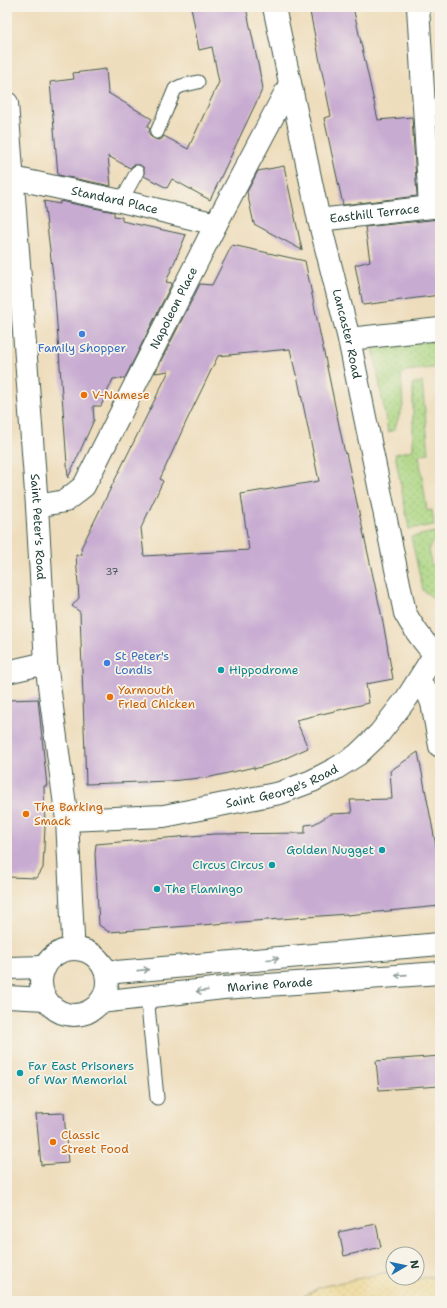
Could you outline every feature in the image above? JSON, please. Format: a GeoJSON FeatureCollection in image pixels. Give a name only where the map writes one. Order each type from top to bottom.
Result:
{"type":"FeatureCollection","features":[{"type":"Feature","properties":{"kind":"street","name":"Lancaster Road"},"geometry":{"type":"LineString","coordinates":[[274,7],[319,220],[348,338],[405,613],[419,636],[437,650]]}},
{"type":"Feature","properties":{"kind":"street","name":"Easthill Terrace"},"geometry":{"type":"LineString","coordinates":[[319,220],[435,206],[418,7]]}},
{"type":"Feature","properties":{"kind":"street","name":"Napoleon Place"},"geometry":{"type":"LineString","coordinates":[[37,506],[65,501],[84,486],[216,224],[290,84]]}},
{"type":"Feature","properties":{"kind":"street","name":"Saint Peter's Road"},"geometry":{"type":"LineString","coordinates":[[7,104],[37,506],[46,664],[67,820],[73,937],[72,949]]}},
{"type":"Feature","properties":{"kind":"street","name":"Standard Place"},"geometry":{"type":"LineString","coordinates":[[13,178],[121,201],[216,224]]}},
{"type":"Feature","properties":{"kind":"street"},"geometry":{"type":"LineString","coordinates":[[348,338],[440,329]]}},
{"type":"Feature","properties":{"kind":"street","name":"Saint George's Road"},"geometry":{"type":"LineString","coordinates":[[67,820],[164,816],[280,793],[312,781],[357,755],[379,734],[407,698],[437,650]]}},
{"type":"Feature","properties":{"kind":"street"},"geometry":{"type":"LineString","coordinates":[[7,672],[46,664]]}},
{"type":"Feature","properties":{"kind":"street"},"geometry":{"type":"LineString","coordinates":[[418,682],[426,690],[432,703],[440,746]]}},
{"type":"Feature","properties":{"kind":"street","name":"Marine Parade"},"geometry":{"type":"LineString","coordinates":[[105,968],[116,972],[440,944]]}},
{"type":"Feature","properties":{"kind":"street"},"geometry":{"type":"LineString","coordinates":[[64,950],[82,950],[91,954],[99,960],[105,968],[107,977],[105,995],[92,1010],[83,1014],[72,1015],[62,1013],[53,1007],[46,999],[41,983],[45,966],[50,959],[64,950]]}},
{"type":"Feature","properties":{"kind":"street"},"geometry":{"type":"LineString","coordinates":[[7,968],[45,966]]}},
{"type":"Feature","properties":{"kind":"street","name":"Marine Parade"},"geometry":{"type":"LineString","coordinates":[[100,1002],[223,988],[440,973]]}},
{"type":"Feature","properties":{"kind":"street"},"geometry":{"type":"LineString","coordinates":[[7,997],[46,999]]}},
{"type":"Feature","properties":{"kind":"lane"},"geometry":{"type":"LineString","coordinates":[[157,132],[175,89],[198,82]]}},
{"type":"Feature","properties":{"kind":"lane"},"geometry":{"type":"LineString","coordinates":[[121,201],[137,172]]}},
{"type":"Feature","properties":{"kind":"lane"},"geometry":{"type":"LineString","coordinates":[[147,996],[157,1098]]}},
{"type":"Feature","properties":{"kind":"green space"},"geometry":{"type":"Polygon","coordinates":[[[440,340],[440,367],[405,371],[401,375],[403,406],[394,430],[388,432],[373,347],[440,340]]]}},
{"type":"Feature","properties":{"kind":"green space"},"geometry":{"type":"Polygon","coordinates":[[[422,382],[429,453],[419,455],[427,511],[432,510],[434,525],[409,529],[395,454],[413,450],[413,383],[422,382]]]}},
{"type":"Feature","properties":{"kind":"green space"},"geometry":{"type":"Polygon","coordinates":[[[435,532],[436,537],[429,548],[431,564],[440,571],[440,599],[434,599],[423,590],[411,537],[435,532]]]}},
{"type":"Feature","properties":{"kind":"sand"},"geometry":{"type":"Polygon","coordinates":[[[385,1273],[385,1286],[425,1286],[425,1278],[440,1276],[440,1301],[295,1301],[320,1287],[385,1273]]]}},
{"type":"Feature","properties":{"kind":"building"},"geometry":{"type":"Polygon","coordinates":[[[191,7],[246,7],[263,88],[210,200],[172,179],[167,188],[144,176],[144,168],[140,165],[133,165],[130,168],[108,156],[111,186],[58,175],[50,82],[74,79],[73,73],[106,69],[108,93],[152,119],[147,127],[150,129],[149,133],[151,137],[158,140],[162,139],[164,136],[188,149],[219,82],[212,47],[199,50],[191,7]]]}},
{"type":"Feature","properties":{"kind":"building"},"geometry":{"type":"Polygon","coordinates":[[[309,7],[353,7],[378,120],[412,117],[417,196],[343,205],[324,118],[331,116],[309,7]]]}},
{"type":"Feature","properties":{"kind":"building"},"geometry":{"type":"Polygon","coordinates":[[[284,166],[302,250],[254,224],[247,192],[258,171],[284,166]]]}},
{"type":"Feature","properties":{"kind":"building"},"geometry":{"type":"Polygon","coordinates":[[[44,201],[60,204],[60,201],[114,212],[114,216],[122,217],[122,221],[186,235],[166,282],[172,283],[125,378],[113,379],[101,406],[93,406],[94,420],[68,478],[54,283],[44,201]]]}},
{"type":"Feature","properties":{"kind":"building"},"geometry":{"type":"Polygon","coordinates":[[[440,219],[440,295],[363,305],[355,265],[370,261],[365,227],[440,219]]]}},
{"type":"Feature","properties":{"kind":"building"},"geometry":{"type":"Polygon","coordinates":[[[232,245],[305,261],[345,454],[346,453],[383,622],[393,679],[366,684],[369,703],[296,720],[308,748],[275,763],[254,769],[254,767],[211,777],[170,781],[86,784],[80,612],[72,606],[79,598],[76,555],[82,555],[81,548],[169,371],[155,373],[200,284],[212,285],[232,245]],[[290,349],[218,356],[160,479],[163,481],[141,528],[144,556],[249,550],[241,494],[319,481],[290,349]]]}},
{"type":"Feature","properties":{"kind":"building"},"geometry":{"type":"Polygon","coordinates":[[[38,699],[47,786],[44,786],[45,827],[43,868],[37,878],[7,877],[7,700],[38,699]]]}},
{"type":"Feature","properties":{"kind":"building"},"geometry":{"type":"Polygon","coordinates":[[[418,752],[440,867],[440,906],[347,915],[109,932],[99,925],[95,854],[96,844],[214,834],[305,833],[305,825],[314,824],[331,814],[352,813],[350,800],[392,799],[390,771],[418,752]]]}},
{"type":"Feature","properties":{"kind":"building"},"geometry":{"type":"Polygon","coordinates":[[[440,1056],[440,1086],[379,1090],[376,1061],[440,1056]]]}},
{"type":"Feature","properties":{"kind":"building","name":"Classic Street Food"},"geometry":{"type":"Polygon","coordinates":[[[64,1113],[68,1163],[41,1165],[36,1114],[64,1113]]]}},
{"type":"Feature","properties":{"kind":"building"},"geometry":{"type":"Polygon","coordinates":[[[376,1224],[381,1247],[344,1256],[339,1232],[376,1224]]]}},
{"type":"Feature","properties":{"kind":"place","name":"Family Shopper"},"geometry":{"type":"Point","coordinates":[82,334]}},
{"type":"Feature","properties":{"kind":"place","name":"V-Namese"},"geometry":{"type":"Point","coordinates":[84,395]}},
{"type":"Feature","properties":{"kind":"place","name":"St Peter's Londis"},"geometry":{"type":"Point","coordinates":[107,663]}},
{"type":"Feature","properties":{"kind":"place","name":"Hippodrome"},"geometry":{"type":"Point","coordinates":[221,670]}},
{"type":"Feature","properties":{"kind":"place","name":"Yarmouth Fried Chicken"},"geometry":{"type":"Point","coordinates":[110,697]}},
{"type":"Feature","properties":{"kind":"place","name":"The Barking Smack"},"geometry":{"type":"Point","coordinates":[26,814]}},
{"type":"Feature","properties":{"kind":"place","name":"Golden Nugget"},"geometry":{"type":"Point","coordinates":[382,850]}},
{"type":"Feature","properties":{"kind":"place","name":"Circus Circus"},"geometry":{"type":"Point","coordinates":[272,865]}},
{"type":"Feature","properties":{"kind":"place","name":"The Flamingo"},"geometry":{"type":"Point","coordinates":[157,889]}},
{"type":"Feature","properties":{"kind":"place","name":"Far East Prisoners of War Memorial"},"geometry":{"type":"Point","coordinates":[20,1073]}},
{"type":"Feature","properties":{"kind":"place","name":"Classic Street Food"},"geometry":{"type":"Point","coordinates":[53,1142]}}]}
